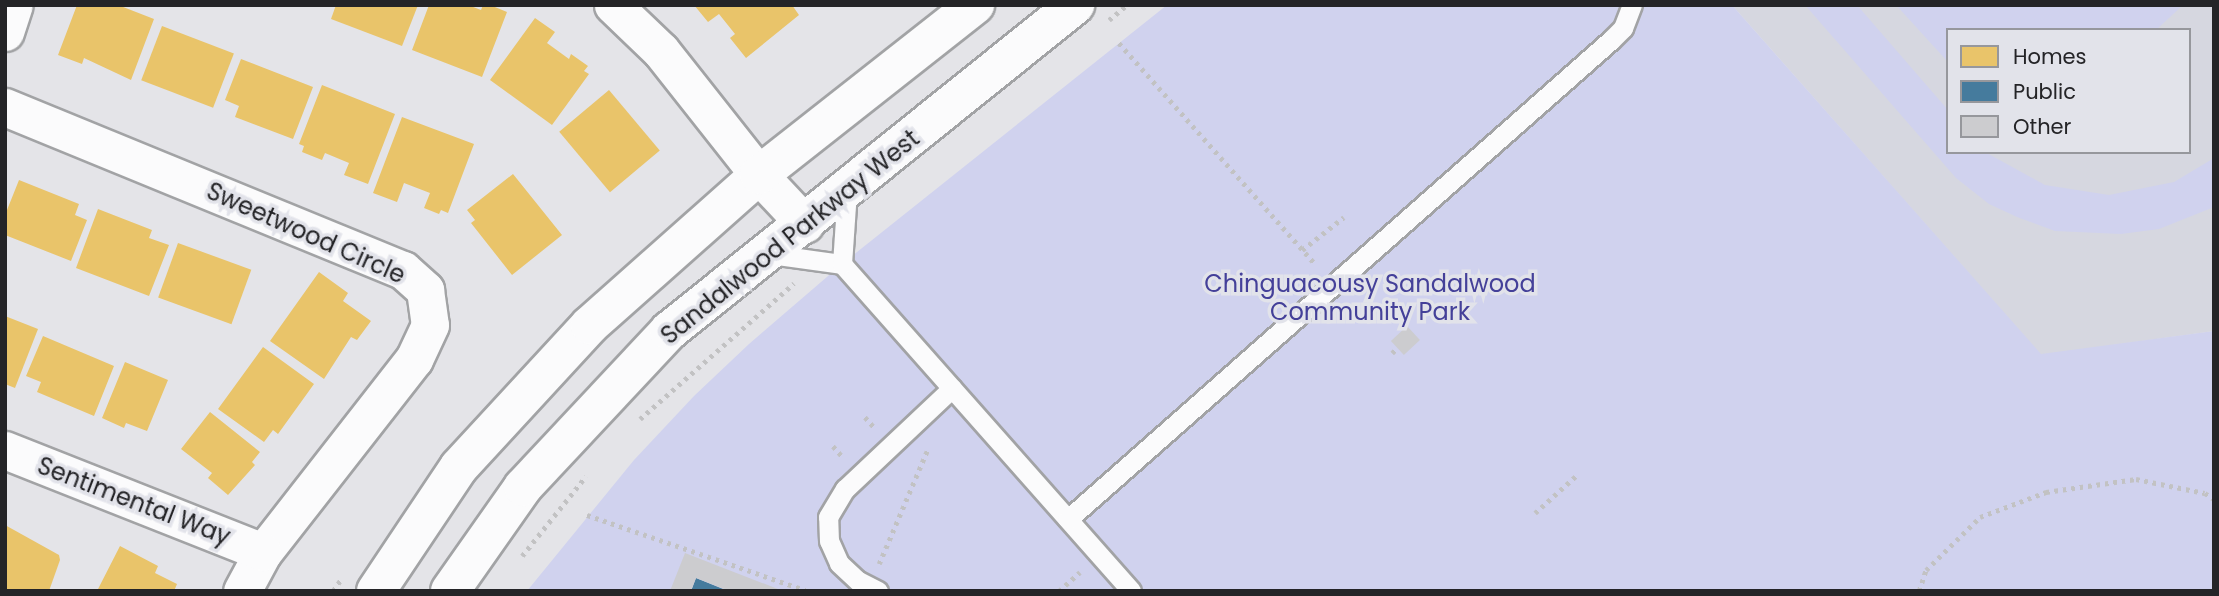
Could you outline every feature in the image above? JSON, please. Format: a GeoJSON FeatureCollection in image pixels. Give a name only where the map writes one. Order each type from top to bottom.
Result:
{"type":"FeatureCollection","features":[{"type":"Feature","properties":{"kind":"main road"},"geometry":{"type":"LineString","coordinates":[[376,591],[468,457],[590,326],[759,175],[975,5]]}},
{"type":"Feature","properties":{"kind":"main road","name":"Sandalwood Parkway West"},"geometry":{"type":"LineString","coordinates":[[450,591],[523,487],[669,331],[1075,5]]}},
{"type":"Feature","properties":{"kind":"street"},"geometry":{"type":"LineString","coordinates":[[5,33],[15,5]]}},
{"type":"Feature","properties":{"kind":"street"},"geometry":{"type":"LineString","coordinates":[[613,5],[661,51],[759,175],[805,224]]}},
{"type":"Feature","properties":{"kind":"street","name":"Sweetwood Circle"},"geometry":{"type":"LineString","coordinates":[[5,107],[403,270],[425,290],[430,325],[414,359],[263,552],[242,591]]}},
{"type":"Feature","properties":{"kind":"street","name":"Sentimental Way"},"geometry":{"type":"LineString","coordinates":[[5,450],[263,552]]}},
{"type":"Feature","properties":{"kind":"lane"},"geometry":{"type":"LineString","coordinates":[[1068,519],[1611,40],[1623,28],[1632,5]]}},
{"type":"Feature","properties":{"kind":"lane"},"geometry":{"type":"LineString","coordinates":[[842,264],[847,190]]}},
{"type":"Feature","properties":{"kind":"lane"},"geometry":{"type":"LineString","coordinates":[[767,253],[842,264],[1130,590]]}},
{"type":"Feature","properties":{"kind":"lane"},"geometry":{"type":"LineString","coordinates":[[878,591],[858,581],[839,563],[827,533],[831,511],[845,489],[952,387]]}},
{"type":"Feature","properties":{"kind":"path"},"geometry":{"type":"LineString","coordinates":[[1119,43],[1324,273]]}},
{"type":"Feature","properties":{"kind":"path"},"geometry":{"type":"LineString","coordinates":[[1302,250],[1344,217]]}},
{"type":"Feature","properties":{"kind":"path"},"geometry":{"type":"LineString","coordinates":[[1392,353],[1398,347]]}},
{"type":"Feature","properties":{"kind":"path"},"geometry":{"type":"LineString","coordinates":[[879,565],[927,451]]}},
{"type":"Feature","properties":{"kind":"path"},"geometry":{"type":"LineString","coordinates":[[1535,513],[1577,475]]}},
{"type":"Feature","properties":{"kind":"path"},"geometry":{"type":"LineString","coordinates":[[1919,591],[1926,570],[1980,517],[2046,492],[2136,479],[2205,493],[2214,499]]}},
{"type":"Feature","properties":{"kind":"path"},"geometry":{"type":"LineString","coordinates":[[587,515],[805,590]]}},
{"type":"Feature","properties":{"kind":"path"},"geometry":{"type":"LineString","coordinates":[[1059,591],[1089,564]]}},
{"type":"Feature","properties":{"kind":"shaded area"},"geometry":{"type":"Polygon","coordinates":[[[1732,5],[2214,5],[2214,331],[2041,355],[1732,5]]]}},
{"type":"Feature","properties":{"kind":"green space","name":"Chinguacousy Sandalwood Community Park"},"geometry":{"type":"Polygon","coordinates":[[[1167,5],[1732,5],[2041,354],[2214,331],[2214,591],[527,591],[634,460],[694,396],[749,344],[842,264],[1167,5]]]}},
{"type":"Feature","properties":{"kind":"green space"},"geometry":{"type":"Polygon","coordinates":[[[1805,5],[1857,5],[1946,108],[1946,154],[1989,154],[2045,185],[2109,195],[2174,182],[2214,158],[2214,207],[2159,229],[2121,234],[2055,231],[1989,204],[1956,178],[1805,5]]]}},
{"type":"Feature","properties":{"kind":"green space"},"geometry":{"type":"Polygon","coordinates":[[[1896,5],[2183,5],[2158,28],[1946,28],[1946,60],[1896,5]]]}},
{"type":"Feature","properties":{"kind":"building: Homes"},"geometry":{"type":"Polygon","coordinates":[[[77,5],[118,5],[154,19],[131,80],[84,58],[82,64],[58,55],[77,5]]]}},
{"type":"Feature","properties":{"kind":"building: Homes"},"geometry":{"type":"Polygon","coordinates":[[[336,5],[418,5],[402,46],[331,19],[336,5]]]}},
{"type":"Feature","properties":{"kind":"building: Homes"},"geometry":{"type":"Polygon","coordinates":[[[429,5],[468,5],[481,10],[483,5],[490,5],[507,12],[482,77],[412,50],[429,5]]]}},
{"type":"Feature","properties":{"kind":"building: Homes"},"geometry":{"type":"Polygon","coordinates":[[[694,5],[792,5],[799,15],[746,58],[730,38],[735,34],[719,14],[708,22],[694,5]]]}},
{"type":"Feature","properties":{"kind":"building: Homes"},"geometry":{"type":"Polygon","coordinates":[[[535,18],[555,32],[547,43],[569,59],[571,54],[588,66],[584,71],[589,74],[552,125],[490,80],[535,18]]]}},
{"type":"Feature","properties":{"kind":"building: Homes"},"geometry":{"type":"Polygon","coordinates":[[[162,26],[234,54],[213,108],[141,80],[162,26]]]}},
{"type":"Feature","properties":{"kind":"building: Homes"},"geometry":{"type":"Polygon","coordinates":[[[241,59],[313,87],[293,139],[235,117],[239,106],[225,100],[241,59]]]}},
{"type":"Feature","properties":{"kind":"building: Homes"},"geometry":{"type":"Polygon","coordinates":[[[322,85],[395,114],[368,184],[344,175],[349,163],[325,153],[322,160],[302,152],[304,146],[299,144],[322,85]]]}},
{"type":"Feature","properties":{"kind":"building: Homes"},"geometry":{"type":"Polygon","coordinates":[[[609,90],[660,151],[610,192],[559,132],[609,90]]]}},
{"type":"Feature","properties":{"kind":"building: Homes"},"geometry":{"type":"Polygon","coordinates":[[[402,117],[474,144],[448,213],[441,210],[439,214],[424,208],[430,193],[404,183],[397,202],[373,193],[402,117]]]}},
{"type":"Feature","properties":{"kind":"building: Homes"},"geometry":{"type":"Polygon","coordinates":[[[513,174],[562,235],[512,275],[471,223],[475,220],[467,210],[513,174]]]}},
{"type":"Feature","properties":{"kind":"building: Homes"},"geometry":{"type":"Polygon","coordinates":[[[19,180],[79,204],[75,215],[87,220],[71,261],[5,235],[5,215],[19,180]]]}},
{"type":"Feature","properties":{"kind":"building: Homes"},"geometry":{"type":"Polygon","coordinates":[[[98,209],[152,230],[149,238],[169,245],[149,296],[76,268],[98,209]]]}},
{"type":"Feature","properties":{"kind":"building: Homes"},"geometry":{"type":"Polygon","coordinates":[[[178,243],[251,270],[231,324],[158,298],[178,243]]]}},
{"type":"Feature","properties":{"kind":"building: Homes"},"geometry":{"type":"Polygon","coordinates":[[[319,272],[348,293],[343,301],[371,321],[357,340],[351,337],[324,379],[270,341],[319,272]]]}},
{"type":"Feature","properties":{"kind":"building: Homes"},"geometry":{"type":"Polygon","coordinates":[[[5,316],[38,329],[15,388],[5,384],[5,316]]]}},
{"type":"Feature","properties":{"kind":"building: Homes"},"geometry":{"type":"Polygon","coordinates":[[[43,336],[114,366],[94,416],[37,392],[41,382],[26,376],[43,336]]]}},
{"type":"Feature","properties":{"kind":"building: Homes"},"geometry":{"type":"Polygon","coordinates":[[[263,347],[314,384],[278,434],[273,430],[264,442],[218,409],[263,347]]]}},
{"type":"Feature","properties":{"kind":"building: Homes"},"geometry":{"type":"Polygon","coordinates":[[[125,362],[168,380],[147,431],[126,423],[124,428],[102,418],[125,362]]]}},
{"type":"Feature","properties":{"kind":"building: Homes"},"geometry":{"type":"Polygon","coordinates":[[[210,412],[260,452],[252,462],[255,465],[228,495],[208,478],[212,473],[181,449],[210,412]]]}},
{"type":"Feature","properties":{"kind":"building: Homes"},"geometry":{"type":"Polygon","coordinates":[[[5,525],[59,555],[60,560],[49,591],[5,591],[5,525]]]}},
{"type":"Feature","properties":{"kind":"building: Homes"},"geometry":{"type":"Polygon","coordinates":[[[120,546],[158,566],[155,573],[177,584],[174,591],[97,591],[120,546]]]}},
{"type":"Feature","properties":{"kind":"building: Public"},"geometry":{"type":"Polygon","coordinates":[[[696,578],[728,591],[691,591],[696,578]]]}},
{"type":"Feature","properties":{"kind":"building: Other"},"geometry":{"type":"Polygon","coordinates":[[[1407,326],[1420,340],[1404,355],[1391,341],[1407,326]]]}},
{"type":"Feature","properties":{"kind":"building: Other"},"geometry":{"type":"Polygon","coordinates":[[[685,553],[783,591],[729,591],[696,578],[691,591],[670,591],[685,553]]]}}]}
